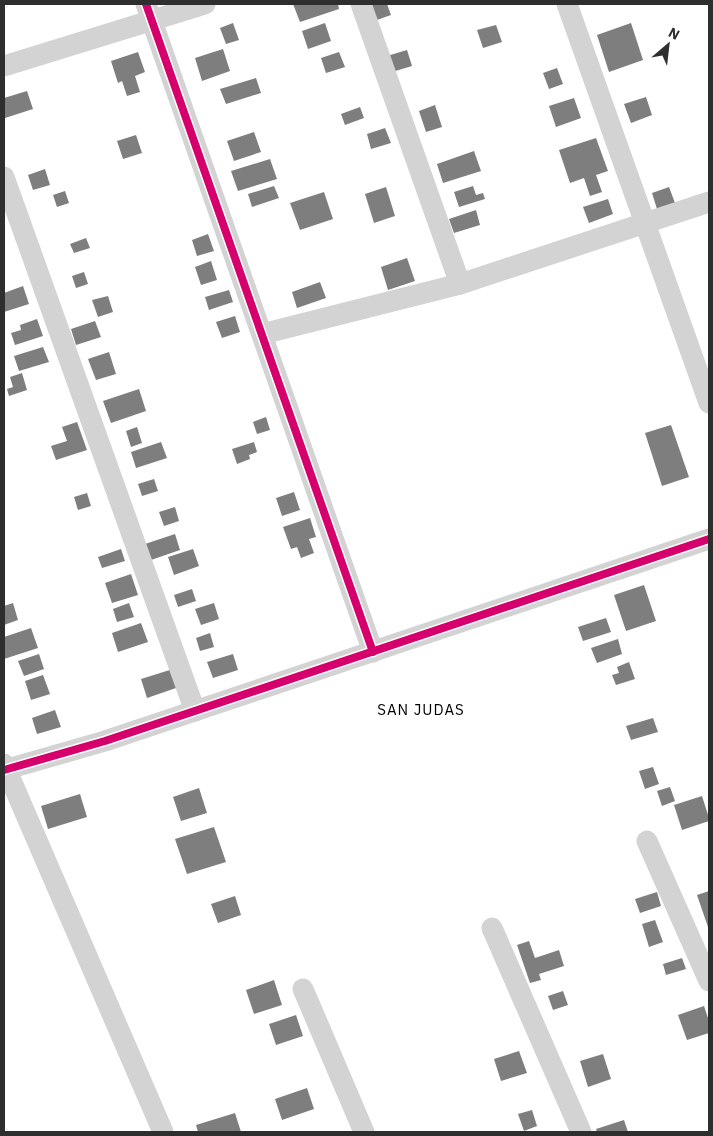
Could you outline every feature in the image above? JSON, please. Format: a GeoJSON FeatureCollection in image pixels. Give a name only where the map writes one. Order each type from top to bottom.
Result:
{"type":"FeatureCollection","features":[{"type":"Feature","properties":{"kind":"street"},"geometry":{"type":"LineString","coordinates":[[4,66],[149,12],[206,4]]}},
{"type":"Feature","properties":{"kind":"street"},"geometry":{"type":"LineString","coordinates":[[361,4],[460,284]]}},
{"type":"Feature","properties":{"kind":"street"},"geometry":{"type":"LineString","coordinates":[[567,4],[709,403]]}},
{"type":"Feature","properties":{"kind":"street"},"geometry":{"type":"LineString","coordinates":[[149,12],[373,652]]}},
{"type":"Feature","properties":{"kind":"street"},"geometry":{"type":"LineString","coordinates":[[4,177],[195,711]]}},
{"type":"Feature","properties":{"kind":"street"},"geometry":{"type":"LineString","coordinates":[[262,334],[460,284],[709,202]]}},
{"type":"Feature","properties":{"kind":"street"},"geometry":{"type":"LineString","coordinates":[[163,1132],[4,768],[105,741],[709,539]]}},
{"type":"Feature","properties":{"kind":"street"},"geometry":{"type":"LineString","coordinates":[[647,841],[709,981]]}},
{"type":"Feature","properties":{"kind":"street"},"geometry":{"type":"LineString","coordinates":[[492,928],[581,1132]]}},
{"type":"Feature","properties":{"kind":"street"},"geometry":{"type":"LineString","coordinates":[[304,990],[364,1132]]}},
{"type":"Feature","properties":{"kind":"building"},"geometry":{"type":"Polygon","coordinates":[[[293,4],[338,4],[339,9],[300,22],[293,4]]]}},
{"type":"Feature","properties":{"kind":"building"},"geometry":{"type":"Polygon","coordinates":[[[372,4],[387,4],[391,15],[374,21],[372,4]]]}},
{"type":"Feature","properties":{"kind":"building"},"geometry":{"type":"Polygon","coordinates":[[[233,23],[239,40],[226,44],[220,28],[233,23]]]}},
{"type":"Feature","properties":{"kind":"building"},"geometry":{"type":"Polygon","coordinates":[[[325,23],[331,41],[308,49],[302,31],[325,23]]]}},
{"type":"Feature","properties":{"kind":"building"},"geometry":{"type":"Polygon","coordinates":[[[631,23],[643,60],[609,72],[597,35],[631,23]]]}},
{"type":"Feature","properties":{"kind":"building"},"geometry":{"type":"Polygon","coordinates":[[[496,25],[502,42],[483,48],[477,30],[496,25]]]}},
{"type":"Feature","properties":{"kind":"building"},"geometry":{"type":"Polygon","coordinates":[[[223,49],[230,71],[202,81],[195,58],[223,49]]]}},
{"type":"Feature","properties":{"kind":"building"},"geometry":{"type":"Polygon","coordinates":[[[407,50],[412,66],[392,72],[387,56],[407,50]]]}},
{"type":"Feature","properties":{"kind":"building"},"geometry":{"type":"Polygon","coordinates":[[[138,52],[145,72],[135,76],[140,92],[127,96],[122,81],[118,83],[111,61],[138,52]]]}},
{"type":"Feature","properties":{"kind":"building"},"geometry":{"type":"Polygon","coordinates":[[[339,52],[345,67],[326,73],[321,58],[339,52]]]}},
{"type":"Feature","properties":{"kind":"building"},"geometry":{"type":"Polygon","coordinates":[[[557,68],[563,84],[549,89],[543,73],[557,68]]]}},
{"type":"Feature","properties":{"kind":"building"},"geometry":{"type":"Polygon","coordinates":[[[256,78],[261,93],[226,104],[220,89],[256,78]]]}},
{"type":"Feature","properties":{"kind":"building"},"geometry":{"type":"Polygon","coordinates":[[[27,91],[33,109],[5,118],[4,98],[27,91]]]}},
{"type":"Feature","properties":{"kind":"building"},"geometry":{"type":"Polygon","coordinates":[[[646,97],[652,115],[631,123],[624,104],[646,97]]]}},
{"type":"Feature","properties":{"kind":"building"},"geometry":{"type":"Polygon","coordinates":[[[574,98],[581,118],[556,127],[549,106],[574,98]]]}},
{"type":"Feature","properties":{"kind":"building"},"geometry":{"type":"Polygon","coordinates":[[[435,105],[442,127],[426,132],[419,111],[435,105]]]}},
{"type":"Feature","properties":{"kind":"building"},"geometry":{"type":"Polygon","coordinates":[[[360,107],[364,118],[345,125],[341,114],[360,107]]]}},
{"type":"Feature","properties":{"kind":"building"},"geometry":{"type":"Polygon","coordinates":[[[385,128],[391,143],[371,149],[367,134],[385,128]]]}},
{"type":"Feature","properties":{"kind":"building"},"geometry":{"type":"Polygon","coordinates":[[[254,132],[261,152],[234,161],[227,141],[254,132]]]}},
{"type":"Feature","properties":{"kind":"building"},"geometry":{"type":"Polygon","coordinates":[[[136,135],[142,153],[123,159],[117,141],[136,135]]]}},
{"type":"Feature","properties":{"kind":"building"},"geometry":{"type":"Polygon","coordinates":[[[596,138],[608,171],[596,175],[602,192],[590,196],[584,178],[570,183],[559,150],[596,138]]]}},
{"type":"Feature","properties":{"kind":"building"},"geometry":{"type":"Polygon","coordinates":[[[474,151],[481,171],[443,183],[437,164],[474,151]]]}},
{"type":"Feature","properties":{"kind":"building"},"geometry":{"type":"Polygon","coordinates":[[[270,159],[277,179],[238,191],[231,171],[270,159]]]}},
{"type":"Feature","properties":{"kind":"building"},"geometry":{"type":"Polygon","coordinates":[[[45,169],[50,185],[33,190],[28,175],[45,169]]]}},
{"type":"Feature","properties":{"kind":"building"},"geometry":{"type":"Polygon","coordinates":[[[274,186],[279,198],[252,207],[248,194],[274,186]]]}},
{"type":"Feature","properties":{"kind":"building"},"geometry":{"type":"Polygon","coordinates":[[[473,186],[476,195],[483,193],[485,199],[459,207],[454,192],[473,186]]]}},
{"type":"Feature","properties":{"kind":"building"},"geometry":{"type":"Polygon","coordinates":[[[386,187],[395,216],[374,223],[365,194],[386,187]]]}},
{"type":"Feature","properties":{"kind":"building"},"geometry":{"type":"Polygon","coordinates":[[[669,187],[675,203],[657,209],[652,193],[669,187]]]}},
{"type":"Feature","properties":{"kind":"building"},"geometry":{"type":"Polygon","coordinates":[[[65,191],[69,203],[57,207],[53,195],[65,191]]]}},
{"type":"Feature","properties":{"kind":"building"},"geometry":{"type":"Polygon","coordinates":[[[324,192],[333,219],[300,230],[290,203],[324,192]]]}},
{"type":"Feature","properties":{"kind":"building"},"geometry":{"type":"Polygon","coordinates":[[[608,199],[613,214],[589,223],[583,207],[608,199]]]}},
{"type":"Feature","properties":{"kind":"building"},"geometry":{"type":"Polygon","coordinates":[[[476,210],[480,225],[454,233],[449,219],[476,210]]]}},
{"type":"Feature","properties":{"kind":"building"},"geometry":{"type":"Polygon","coordinates":[[[208,234],[214,251],[197,256],[192,240],[208,234]]]}},
{"type":"Feature","properties":{"kind":"building"},"geometry":{"type":"Polygon","coordinates":[[[86,238],[90,248],[74,253],[70,244],[86,238]]]}},
{"type":"Feature","properties":{"kind":"building"},"geometry":{"type":"Polygon","coordinates":[[[407,258],[415,281],[388,290],[381,267],[407,258]]]}},
{"type":"Feature","properties":{"kind":"building"},"geometry":{"type":"Polygon","coordinates":[[[211,261],[217,280],[201,285],[195,267],[211,261]]]}},
{"type":"Feature","properties":{"kind":"building"},"geometry":{"type":"Polygon","coordinates":[[[84,272],[88,284],[76,288],[72,276],[84,272]]]}},
{"type":"Feature","properties":{"kind":"building"},"geometry":{"type":"Polygon","coordinates":[[[320,282],[326,298],[297,308],[292,292],[320,282]]]}},
{"type":"Feature","properties":{"kind":"building"},"geometry":{"type":"Polygon","coordinates":[[[23,286],[29,304],[4,312],[4,293],[23,286]]]}},
{"type":"Feature","properties":{"kind":"building"},"geometry":{"type":"Polygon","coordinates":[[[229,290],[233,302],[209,310],[205,297],[229,290]]]}},
{"type":"Feature","properties":{"kind":"building"},"geometry":{"type":"Polygon","coordinates":[[[108,296],[113,312],[98,317],[92,300],[108,296]]]}},
{"type":"Feature","properties":{"kind":"building"},"geometry":{"type":"Polygon","coordinates":[[[235,316],[240,332],[222,338],[216,322],[235,316]]]}},
{"type":"Feature","properties":{"kind":"building"},"geometry":{"type":"Polygon","coordinates":[[[37,319],[43,336],[15,345],[11,333],[21,330],[20,325],[37,319]]]}},
{"type":"Feature","properties":{"kind":"building"},"geometry":{"type":"Polygon","coordinates":[[[95,321],[101,337],[76,345],[71,329],[95,321]]]}},
{"type":"Feature","properties":{"kind":"building"},"geometry":{"type":"Polygon","coordinates":[[[43,347],[49,362],[19,371],[14,356],[43,347]]]}},
{"type":"Feature","properties":{"kind":"building"},"geometry":{"type":"Polygon","coordinates":[[[109,352],[116,374],[96,380],[88,359],[109,352]]]}},
{"type":"Feature","properties":{"kind":"building"},"geometry":{"type":"Polygon","coordinates":[[[22,373],[27,390],[9,396],[7,389],[13,387],[10,377],[22,373]]]}},
{"type":"Feature","properties":{"kind":"building"},"geometry":{"type":"Polygon","coordinates":[[[139,389],[146,411],[111,423],[103,401],[139,389]]]}},
{"type":"Feature","properties":{"kind":"building"},"geometry":{"type":"Polygon","coordinates":[[[266,417],[270,430],[257,434],[253,422],[266,417]]]}},
{"type":"Feature","properties":{"kind":"building"},"geometry":{"type":"Polygon","coordinates":[[[77,422],[87,450],[56,460],[51,446],[67,441],[62,427],[77,422]]]}},
{"type":"Feature","properties":{"kind":"building"},"geometry":{"type":"Polygon","coordinates":[[[671,425],[689,477],[662,486],[645,433],[671,425]]]}},
{"type":"Feature","properties":{"kind":"building"},"geometry":{"type":"Polygon","coordinates":[[[137,427],[142,443],[131,447],[126,431],[137,427]]]}},
{"type":"Feature","properties":{"kind":"building"},"geometry":{"type":"Polygon","coordinates":[[[161,442],[167,458],[136,468],[131,452],[161,442]]]}},
{"type":"Feature","properties":{"kind":"building"},"geometry":{"type":"Polygon","coordinates":[[[254,442],[257,452],[249,455],[250,459],[237,464],[232,449],[254,442]]]}},
{"type":"Feature","properties":{"kind":"building"},"geometry":{"type":"Polygon","coordinates":[[[154,479],[158,491],[142,496],[138,484],[154,479]]]}},
{"type":"Feature","properties":{"kind":"building"},"geometry":{"type":"Polygon","coordinates":[[[294,492],[300,510],[282,516],[276,498],[294,492]]]}},
{"type":"Feature","properties":{"kind":"building"},"geometry":{"type":"Polygon","coordinates":[[[87,493],[91,506],[78,510],[74,497],[87,493]]]}},
{"type":"Feature","properties":{"kind":"building"},"geometry":{"type":"Polygon","coordinates":[[[175,507],[179,521],[164,526],[159,512],[175,507]]]}},
{"type":"Feature","properties":{"kind":"building"},"geometry":{"type":"Polygon","coordinates":[[[310,518],[316,537],[309,539],[314,553],[301,558],[297,547],[291,549],[283,527],[310,518]]]}},
{"type":"Feature","properties":{"kind":"building"},"geometry":{"type":"Polygon","coordinates":[[[175,534],[180,550],[151,560],[145,544],[175,534]]]}},
{"type":"Feature","properties":{"kind":"building"},"geometry":{"type":"Polygon","coordinates":[[[121,549],[125,561],[102,568],[98,557],[121,549]]]}},
{"type":"Feature","properties":{"kind":"building"},"geometry":{"type":"Polygon","coordinates":[[[193,549],[199,566],[174,575],[168,557],[193,549]]]}},
{"type":"Feature","properties":{"kind":"building"},"geometry":{"type":"Polygon","coordinates":[[[131,574],[138,595],[112,603],[105,583],[131,574]]]}},
{"type":"Feature","properties":{"kind":"building"},"geometry":{"type":"Polygon","coordinates":[[[644,585],[656,621],[626,631],[614,595],[644,585]]]}},
{"type":"Feature","properties":{"kind":"building"},"geometry":{"type":"Polygon","coordinates":[[[192,589],[196,601],[178,607],[174,595],[192,589]]]}},
{"type":"Feature","properties":{"kind":"building"},"geometry":{"type":"Polygon","coordinates":[[[13,603],[18,620],[4,625],[4,606],[13,603]]]}},
{"type":"Feature","properties":{"kind":"building"},"geometry":{"type":"Polygon","coordinates":[[[129,603],[134,617],[117,622],[113,609],[129,603]]]}},
{"type":"Feature","properties":{"kind":"building"},"geometry":{"type":"Polygon","coordinates":[[[214,603],[219,619],[201,625],[195,609],[214,603]]]}},
{"type":"Feature","properties":{"kind":"building"},"geometry":{"type":"Polygon","coordinates":[[[606,618],[611,632],[583,641],[578,627],[606,618]]]}},
{"type":"Feature","properties":{"kind":"building"},"geometry":{"type":"Polygon","coordinates":[[[141,623],[148,642],[118,652],[112,633],[141,623]]]}},
{"type":"Feature","properties":{"kind":"building"},"geometry":{"type":"Polygon","coordinates":[[[31,628],[38,648],[4,659],[4,637],[31,628]]]}},
{"type":"Feature","properties":{"kind":"building"},"geometry":{"type":"Polygon","coordinates":[[[210,633],[214,647],[200,651],[196,638],[210,633]]]}},
{"type":"Feature","properties":{"kind":"building"},"geometry":{"type":"Polygon","coordinates":[[[618,639],[622,654],[597,663],[591,648],[618,639]]]}},
{"type":"Feature","properties":{"kind":"building"},"geometry":{"type":"Polygon","coordinates":[[[39,654],[44,669],[24,676],[18,661],[39,654]]]}},
{"type":"Feature","properties":{"kind":"building"},"geometry":{"type":"Polygon","coordinates":[[[233,654],[238,670],[213,678],[207,662],[233,654]]]}},
{"type":"Feature","properties":{"kind":"building"},"geometry":{"type":"Polygon","coordinates":[[[629,662],[635,679],[616,685],[612,675],[619,673],[617,667],[629,662]]]}},
{"type":"Feature","properties":{"kind":"building"},"geometry":{"type":"Polygon","coordinates":[[[173,669],[179,687],[147,698],[141,679],[173,669]]]}},
{"type":"Feature","properties":{"kind":"building"},"geometry":{"type":"Polygon","coordinates":[[[43,675],[50,694],[31,700],[25,681],[43,675]]]}},
{"type":"Feature","properties":{"kind":"building"},"geometry":{"type":"Polygon","coordinates":[[[55,710],[61,727],[37,734],[32,718],[55,710]]]}},
{"type":"Feature","properties":{"kind":"building"},"geometry":{"type":"Polygon","coordinates":[[[653,718],[658,732],[631,740],[626,726],[653,718]]]}},
{"type":"Feature","properties":{"kind":"building"},"geometry":{"type":"Polygon","coordinates":[[[653,767],[659,784],[645,789],[639,771],[653,767]]]}},
{"type":"Feature","properties":{"kind":"building"},"geometry":{"type":"Polygon","coordinates":[[[670,787],[675,801],[662,806],[657,791],[670,787]]]}},
{"type":"Feature","properties":{"kind":"building"},"geometry":{"type":"Polygon","coordinates":[[[199,788],[207,813],[181,821],[173,797],[199,788]]]}},
{"type":"Feature","properties":{"kind":"building"},"geometry":{"type":"Polygon","coordinates":[[[80,794],[87,817],[48,829],[41,806],[80,794]]]}},
{"type":"Feature","properties":{"kind":"building"},"geometry":{"type":"Polygon","coordinates":[[[702,796],[709,821],[682,830],[674,805],[702,796]]]}},
{"type":"Feature","properties":{"kind":"building"},"geometry":{"type":"Polygon","coordinates":[[[214,827],[226,862],[187,874],[175,839],[214,827]]]}},
{"type":"Feature","properties":{"kind":"building"},"geometry":{"type":"Polygon","coordinates":[[[709,891],[709,930],[697,895],[709,891]]]}},
{"type":"Feature","properties":{"kind":"building"},"geometry":{"type":"Polygon","coordinates":[[[657,892],[661,906],[640,913],[635,899],[657,892]]]}},
{"type":"Feature","properties":{"kind":"building"},"geometry":{"type":"Polygon","coordinates":[[[235,896],[241,915],[218,923],[211,904],[235,896]]]}},
{"type":"Feature","properties":{"kind":"building"},"geometry":{"type":"Polygon","coordinates":[[[655,920],[663,942],[649,947],[642,924],[655,920]]]}},
{"type":"Feature","properties":{"kind":"building"},"geometry":{"type":"Polygon","coordinates":[[[529,941],[535,958],[559,950],[564,966],[539,974],[541,980],[530,983],[517,945],[529,941]]]}},
{"type":"Feature","properties":{"kind":"building"},"geometry":{"type":"Polygon","coordinates":[[[682,958],[686,969],[666,975],[663,964],[682,958]]]}},
{"type":"Feature","properties":{"kind":"building"},"geometry":{"type":"Polygon","coordinates":[[[274,980],[282,1005],[254,1014],[246,990],[274,980]]]}},
{"type":"Feature","properties":{"kind":"building"},"geometry":{"type":"Polygon","coordinates":[[[563,991],[568,1005],[553,1010],[548,996],[563,991]]]}},
{"type":"Feature","properties":{"kind":"building"},"geometry":{"type":"Polygon","coordinates":[[[704,1006],[709,1021],[709,1033],[687,1040],[678,1015],[704,1006]]]}},
{"type":"Feature","properties":{"kind":"building"},"geometry":{"type":"Polygon","coordinates":[[[296,1015],[303,1036],[276,1045],[269,1024],[296,1015]]]}},
{"type":"Feature","properties":{"kind":"building"},"geometry":{"type":"Polygon","coordinates":[[[519,1051],[527,1073],[501,1081],[494,1059],[519,1051]]]}},
{"type":"Feature","properties":{"kind":"building"},"geometry":{"type":"Polygon","coordinates":[[[603,1054],[611,1079],[588,1087],[580,1061],[603,1054]]]}},
{"type":"Feature","properties":{"kind":"building"},"geometry":{"type":"Polygon","coordinates":[[[307,1088],[314,1109],[282,1120],[275,1099],[307,1088]]]}},
{"type":"Feature","properties":{"kind":"building"},"geometry":{"type":"Polygon","coordinates":[[[532,1110],[537,1126],[524,1131],[518,1114],[532,1110]]]}},
{"type":"Feature","properties":{"kind":"building"},"geometry":{"type":"Polygon","coordinates":[[[235,1113],[241,1132],[198,1132],[196,1125],[235,1113]]]}},
{"type":"Feature","properties":{"kind":"building"},"geometry":{"type":"Polygon","coordinates":[[[624,1120],[628,1132],[597,1132],[596,1129],[624,1120]]]}},
{"type":"Feature","properties":{"kind":"cycle path"},"geometry":{"type":"LineString","coordinates":[[146,4],[373,652]]}},
{"type":"Feature","properties":{"kind":"cycle path"},"geometry":{"type":"LineString","coordinates":[[4,770],[105,741],[709,539]]}},
{"type":"Feature","properties":{"kind":"district","name":"SAN JUDAS"},"geometry":{"type":"Point","coordinates":[421,710]}}]}
